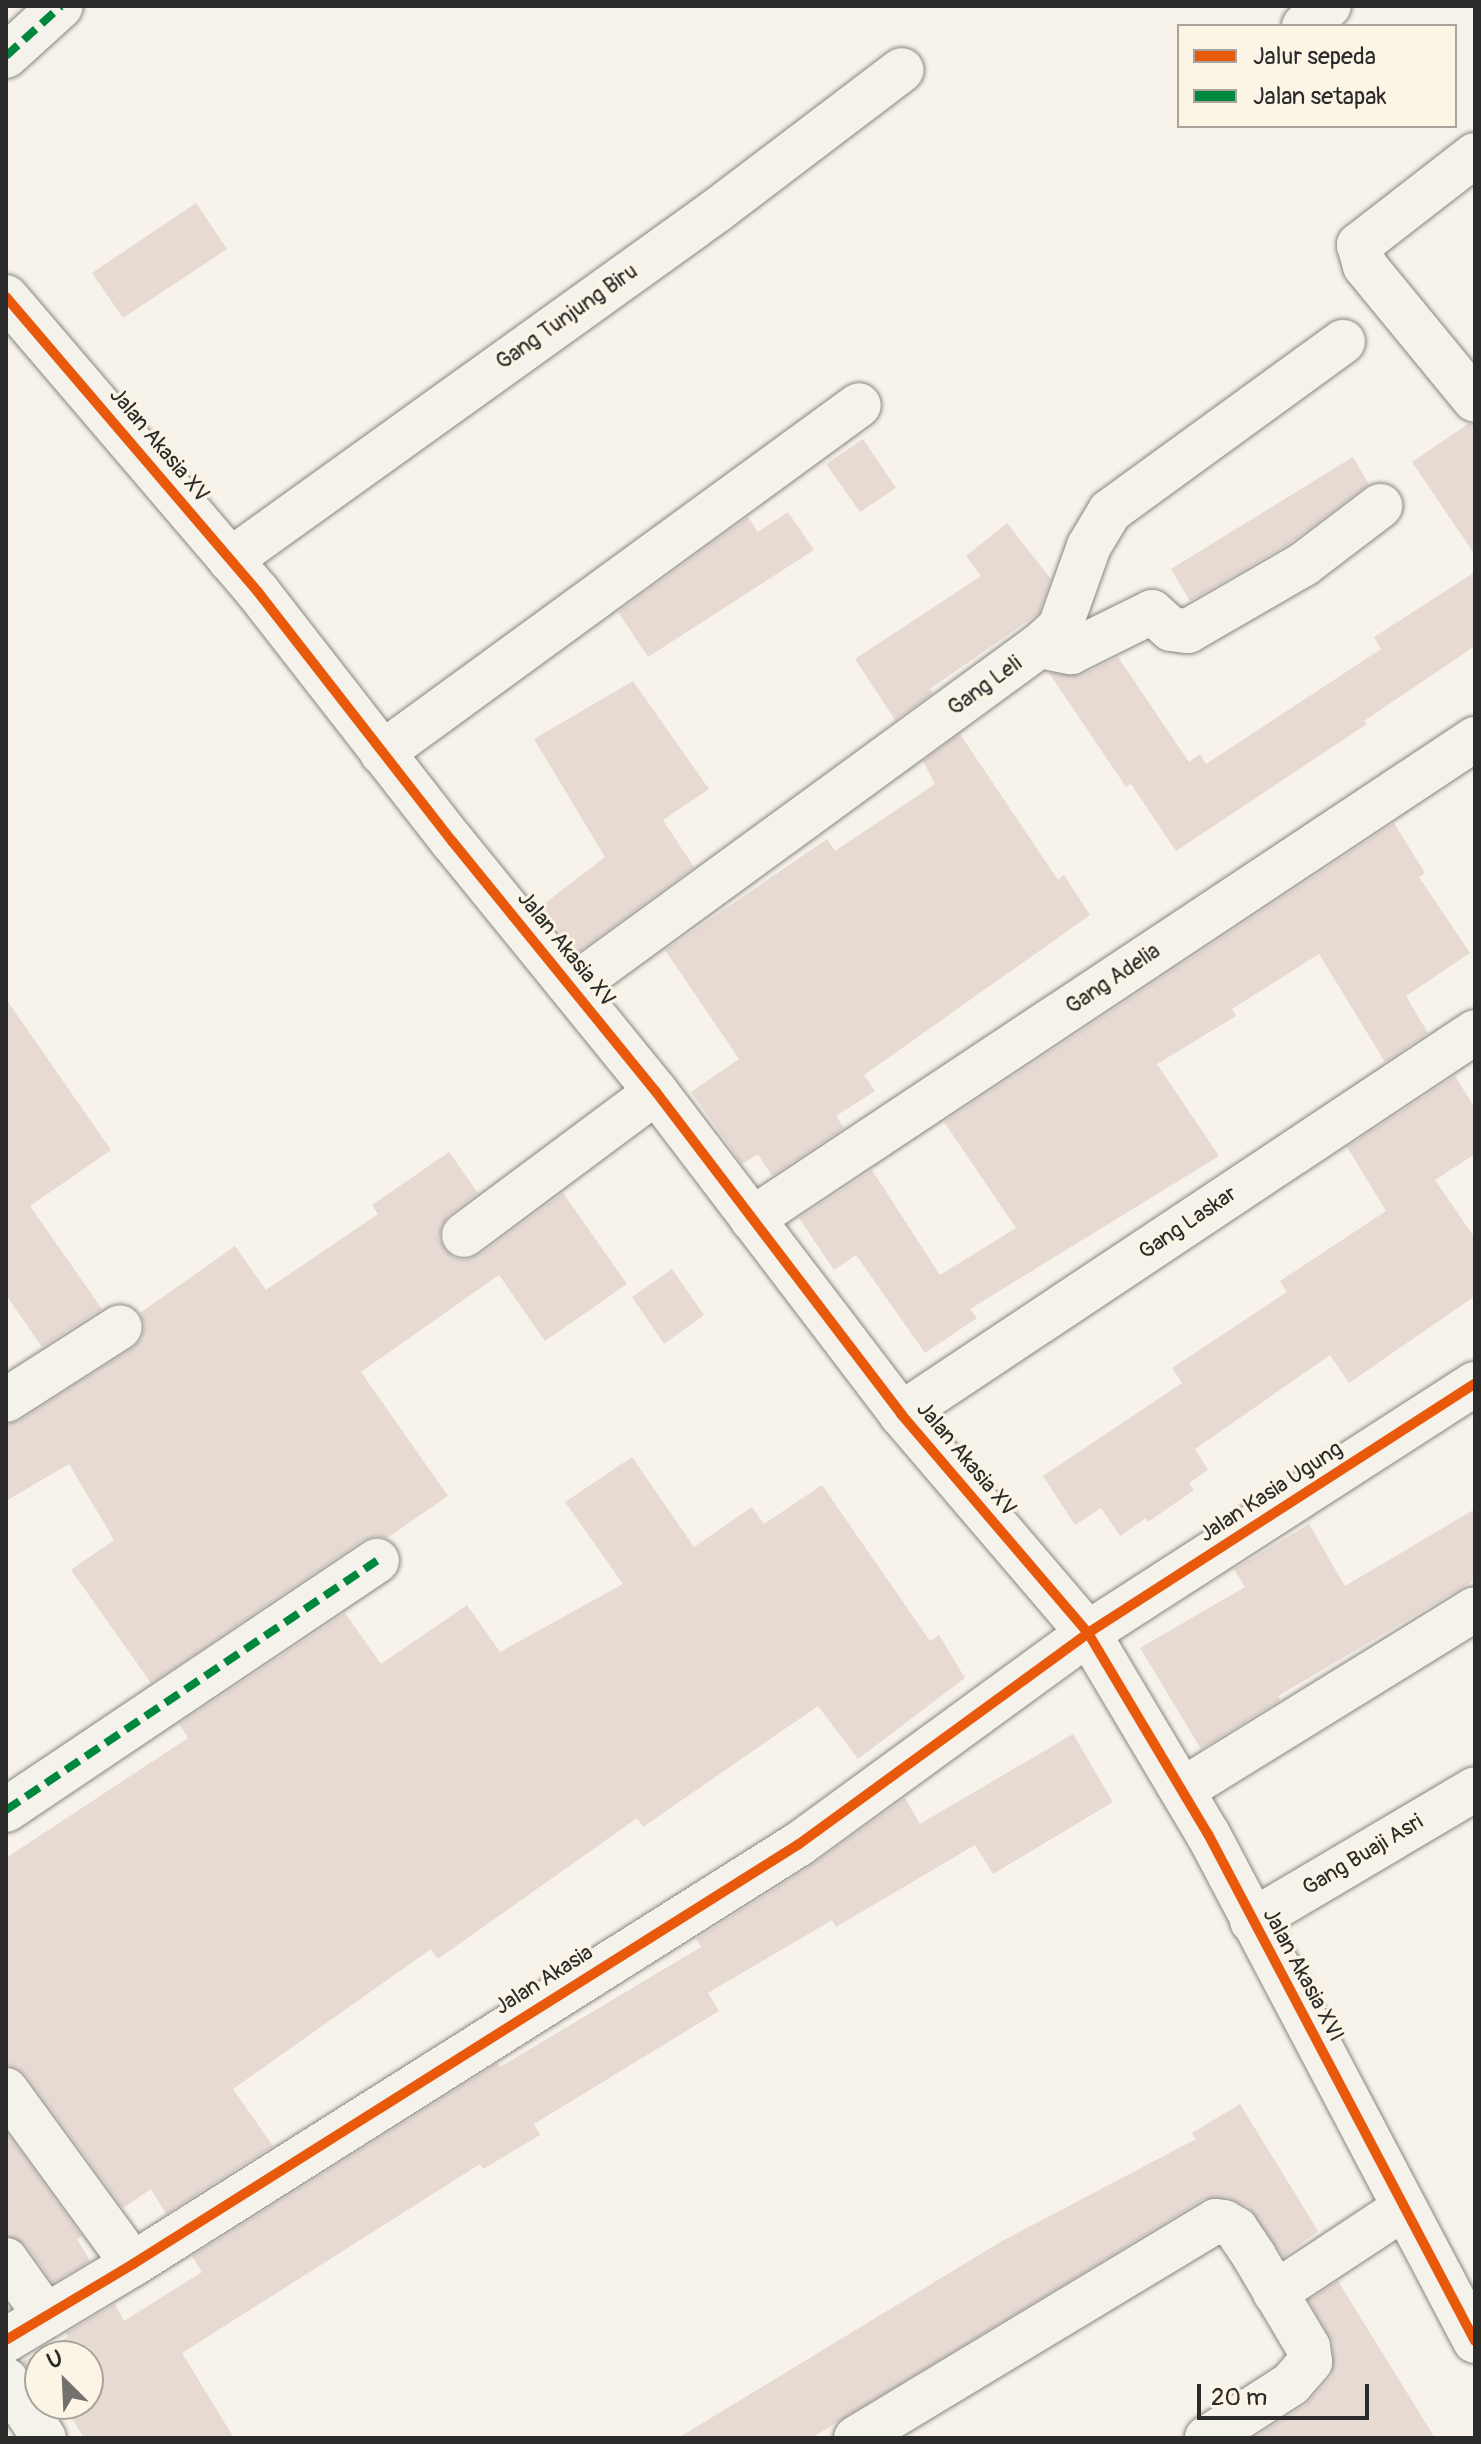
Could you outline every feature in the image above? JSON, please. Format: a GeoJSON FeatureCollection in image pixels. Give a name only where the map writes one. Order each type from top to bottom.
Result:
{"type":"FeatureCollection","features":[{"type":"Feature","properties":{"kind":"street"},"geometry":{"type":"LineString","coordinates":[[6,56],[61,6]]}},
{"type":"Feature","properties":{"kind":"street"},"geometry":{"type":"LineString","coordinates":[[1306,24],[1329,6]]}},
{"type":"Feature","properties":{"kind":"street","name":"Gang Tunjung Biru"},"geometry":{"type":"LineString","coordinates":[[230,560],[716,211],[902,70]]}},
{"type":"Feature","properties":{"kind":"street"},"geometry":{"type":"LineString","coordinates":[[1475,155],[1359,245],[1365,266],[1475,400]]}},
{"type":"Feature","properties":{"kind":"street","name":"Jalan Akasia XV"},"geometry":{"type":"LineString","coordinates":[[6,297],[230,560],[656,1092],[901,1414],[1088,1633]]}},
{"type":"Feature","properties":{"kind":"street","name":"Gang Leli"},"geometry":{"type":"LineString","coordinates":[[572,987],[1039,646],[1060,627],[1089,546],[1110,511],[1343,342]]}},
{"type":"Feature","properties":{"kind":"street"},"geometry":{"type":"LineString","coordinates":[[382,753],[859,405]]}},
{"type":"Feature","properties":{"kind":"street"},"geometry":{"type":"LineString","coordinates":[[1039,646],[1071,652],[1152,612],[1171,629],[1188,631],[1304,564],[1380,506]]}},
{"type":"Feature","properties":{"kind":"street","name":"Gang Adelia"},"geometry":{"type":"LineString","coordinates":[[752,1219],[1475,739]]}},
{"type":"Feature","properties":{"kind":"street","name":"Gang Laskar"},"geometry":{"type":"LineString","coordinates":[[901,1414],[1475,1032]]}},
{"type":"Feature","properties":{"kind":"street"},"geometry":{"type":"LineString","coordinates":[[464,1235],[656,1092]]}},
{"type":"Feature","properties":{"kind":"street"},"geometry":{"type":"LineString","coordinates":[[6,1400],[120,1327]]}},
{"type":"Feature","properties":{"kind":"street","name":"Jalan Kasia Ugung"},"geometry":{"type":"LineString","coordinates":[[1088,1633],[1475,1384]]}},
{"type":"Feature","properties":{"kind":"street"},"geometry":{"type":"LineString","coordinates":[[6,1810],[377,1561]]}},
{"type":"Feature","properties":{"kind":"street"},"geometry":{"type":"LineString","coordinates":[[1182,1790],[1475,1609]]}},
{"type":"Feature","properties":{"kind":"street","name":"Jalan Akasia XVI"},"geometry":{"type":"LineString","coordinates":[[1088,1633],[1182,1790],[1475,2341]]}},
{"type":"Feature","properties":{"kind":"street","name":"Jalan Akasia"},"geometry":{"type":"LineString","coordinates":[[6,2340],[133,2264],[799,1844],[1088,1633]]}},
{"type":"Feature","properties":{"kind":"street","name":"Gang Buaji Asri"},"geometry":{"type":"LineString","coordinates":[[1252,1921],[1475,1789]]}},
{"type":"Feature","properties":{"kind":"street"},"geometry":{"type":"LineString","coordinates":[[6,2090],[133,2264]]}},
{"type":"Feature","properties":{"kind":"street"},"geometry":{"type":"LineString","coordinates":[[1275,2293],[1404,2208]]}},
{"type":"Feature","properties":{"kind":"street"},"geometry":{"type":"LineString","coordinates":[[856,2438],[1216,2221],[1236,2229],[1308,2347],[1310,2362],[1291,2384],[1207,2438]]}},
{"type":"Feature","properties":{"kind":"street"},"geometry":{"type":"LineString","coordinates":[[6,2260],[46,2316]]}},
{"type":"Feature","properties":{"kind":"street"},"geometry":{"type":"LineString","coordinates":[[6,2380],[44,2438]]}},
{"type":"Feature","properties":{"kind":"building"},"geometry":{"type":"Polygon","coordinates":[[[196,203],[227,249],[123,318],[92,273],[196,203]]]}},
{"type":"Feature","properties":{"kind":"building"},"geometry":{"type":"Polygon","coordinates":[[[1468,424],[1475,424],[1475,555],[1412,462],[1468,424]]]}},
{"type":"Feature","properties":{"kind":"building"},"geometry":{"type":"Polygon","coordinates":[[[863,439],[896,488],[860,512],[826,464],[863,439]]]}},
{"type":"Feature","properties":{"kind":"building"},"geometry":{"type":"Polygon","coordinates":[[[1353,457],[1369,484],[1290,543],[1190,601],[1171,569],[1353,457]]]}},
{"type":"Feature","properties":{"kind":"building"},"geometry":{"type":"Polygon","coordinates":[[[788,512],[814,550],[648,657],[618,612],[748,517],[758,532],[788,512]]]}},
{"type":"Feature","properties":{"kind":"building"},"geometry":{"type":"Polygon","coordinates":[[[1007,523],[1051,579],[1039,613],[930,689],[933,693],[895,720],[855,659],[981,576],[966,556],[1007,523]]]}},
{"type":"Feature","properties":{"kind":"building"},"geometry":{"type":"Polygon","coordinates":[[[1475,572],[1475,646],[1364,721],[1367,724],[1176,851],[1131,784],[1126,787],[1049,673],[1081,675],[1118,657],[1189,762],[1200,754],[1206,764],[1381,649],[1374,637],[1475,572]]]}},
{"type":"Feature","properties":{"kind":"building"},"geometry":{"type":"Polygon","coordinates":[[[633,681],[709,789],[663,820],[694,867],[577,953],[540,907],[605,857],[534,739],[633,681]]]}},
{"type":"Feature","properties":{"kind":"building"},"geometry":{"type":"Polygon","coordinates":[[[960,734],[1058,880],[1064,875],[1090,915],[864,1075],[875,1091],[836,1116],[844,1128],[772,1176],[758,1154],[742,1164],[691,1092],[739,1059],[665,950],[827,839],[835,851],[935,784],[923,761],[960,734]]]}},
{"type":"Feature","properties":{"kind":"building"},"geometry":{"type":"Polygon","coordinates":[[[1394,823],[1425,873],[1419,877],[1470,953],[1406,996],[1428,1033],[1385,1062],[1319,954],[1232,1009],[1236,1016],[1157,1064],[1219,1156],[970,1309],[977,1318],[925,1353],[856,1255],[834,1270],[799,1218],[872,1170],[940,1275],[1016,1228],[944,1122],[1394,823]]]}},
{"type":"Feature","properties":{"kind":"building"},"geometry":{"type":"Polygon","coordinates":[[[6,999],[111,1150],[30,1206],[102,1309],[42,1347],[6,1295],[6,999]]]}},
{"type":"Feature","properties":{"kind":"building"},"geometry":{"type":"Polygon","coordinates":[[[1455,1076],[1475,1108],[1475,1154],[1435,1180],[1475,1238],[1475,1296],[1349,1383],[1330,1355],[1195,1449],[1208,1470],[1189,1483],[1194,1490],[1148,1522],[1146,1518],[1120,1536],[1101,1508],[1075,1525],[1043,1476],[1182,1383],[1172,1368],[1287,1292],[1280,1281],[1386,1211],[1347,1147],[1455,1076]]]}},
{"type":"Feature","properties":{"kind":"building"},"geometry":{"type":"Polygon","coordinates":[[[449,1152],[478,1193],[449,1215],[441,1226],[439,1239],[453,1258],[466,1260],[479,1255],[563,1193],[627,1284],[545,1341],[499,1275],[361,1372],[448,1496],[387,1538],[375,1536],[363,1540],[151,1683],[71,1570],[114,1540],[69,1464],[6,1501],[6,1425],[19,1421],[133,1348],[142,1339],[145,1327],[140,1313],[235,1246],[266,1290],[378,1214],[372,1205],[449,1152]]]}},
{"type":"Feature","properties":{"kind":"building"},"geometry":{"type":"Polygon","coordinates":[[[672,1269],[704,1315],[664,1344],[632,1297],[672,1269]]]}},
{"type":"Feature","properties":{"kind":"building"},"geometry":{"type":"Polygon","coordinates":[[[632,1457],[694,1547],[752,1507],[764,1524],[822,1485],[930,1641],[939,1635],[965,1678],[858,1759],[818,1706],[643,1827],[637,1818],[438,1959],[431,1949],[233,2089],[273,2146],[166,2214],[151,2189],[123,2208],[26,2075],[6,2065],[6,1858],[188,1738],[179,1724],[345,1613],[381,1664],[467,1605],[500,1652],[623,1584],[565,1502],[632,1457]]]}},
{"type":"Feature","properties":{"kind":"building"},"geometry":{"type":"Polygon","coordinates":[[[1475,1509],[1475,1580],[1278,1696],[1280,1700],[1201,1749],[1140,1648],[1245,1587],[1234,1569],[1309,1524],[1345,1586],[1475,1509]]]}},
{"type":"Feature","properties":{"kind":"building"},"geometry":{"type":"Polygon","coordinates":[[[1073,1734],[1113,1802],[993,1874],[975,1845],[836,1927],[832,1920],[708,1993],[719,2011],[534,2124],[540,2135],[483,2169],[480,2164],[182,2353],[234,2438],[84,2438],[73,2420],[104,2420],[104,2340],[62,2340],[68,2337],[66,2333],[115,2304],[124,2321],[202,2272],[192,2256],[498,2063],[500,2067],[701,1947],[696,1939],[812,1865],[905,1798],[920,1824],[1073,1734]]]}},
{"type":"Feature","properties":{"kind":"building"},"geometry":{"type":"Polygon","coordinates":[[[1240,2104],[1318,2231],[1284,2257],[1249,2207],[1227,2197],[1204,2199],[811,2438],[678,2438],[1002,2241],[1196,2139],[1192,2133],[1240,2104]]]}},
{"type":"Feature","properties":{"kind":"building"},"geometry":{"type":"Polygon","coordinates":[[[6,2132],[82,2236],[77,2239],[90,2261],[53,2283],[26,2245],[6,2235],[6,2132]]]}},
{"type":"Feature","properties":{"kind":"building"},"geometry":{"type":"Polygon","coordinates":[[[1338,2281],[1435,2438],[1253,2438],[1305,2405],[1332,2376],[1333,2343],[1309,2300],[1338,2281]]]}},
{"type":"Feature","properties":{"kind":"marked path"},"geometry":{"type":"LineString","coordinates":[[6,56],[61,6]]}},
{"type":"Feature","properties":{"kind":"marked path"},"geometry":{"type":"LineString","coordinates":[[6,1810],[377,1561]]}},
{"type":"Feature","properties":{"kind":"cycle path"},"geometry":{"type":"LineString","coordinates":[[6,297],[258,592],[452,841],[656,1092],[901,1414],[1088,1633],[1208,1834],[1475,2341]]}},
{"type":"Feature","properties":{"kind":"cycle path"},"geometry":{"type":"LineString","coordinates":[[6,2340],[133,2264],[799,1844],[1088,1633],[1475,1384]]}}]}
